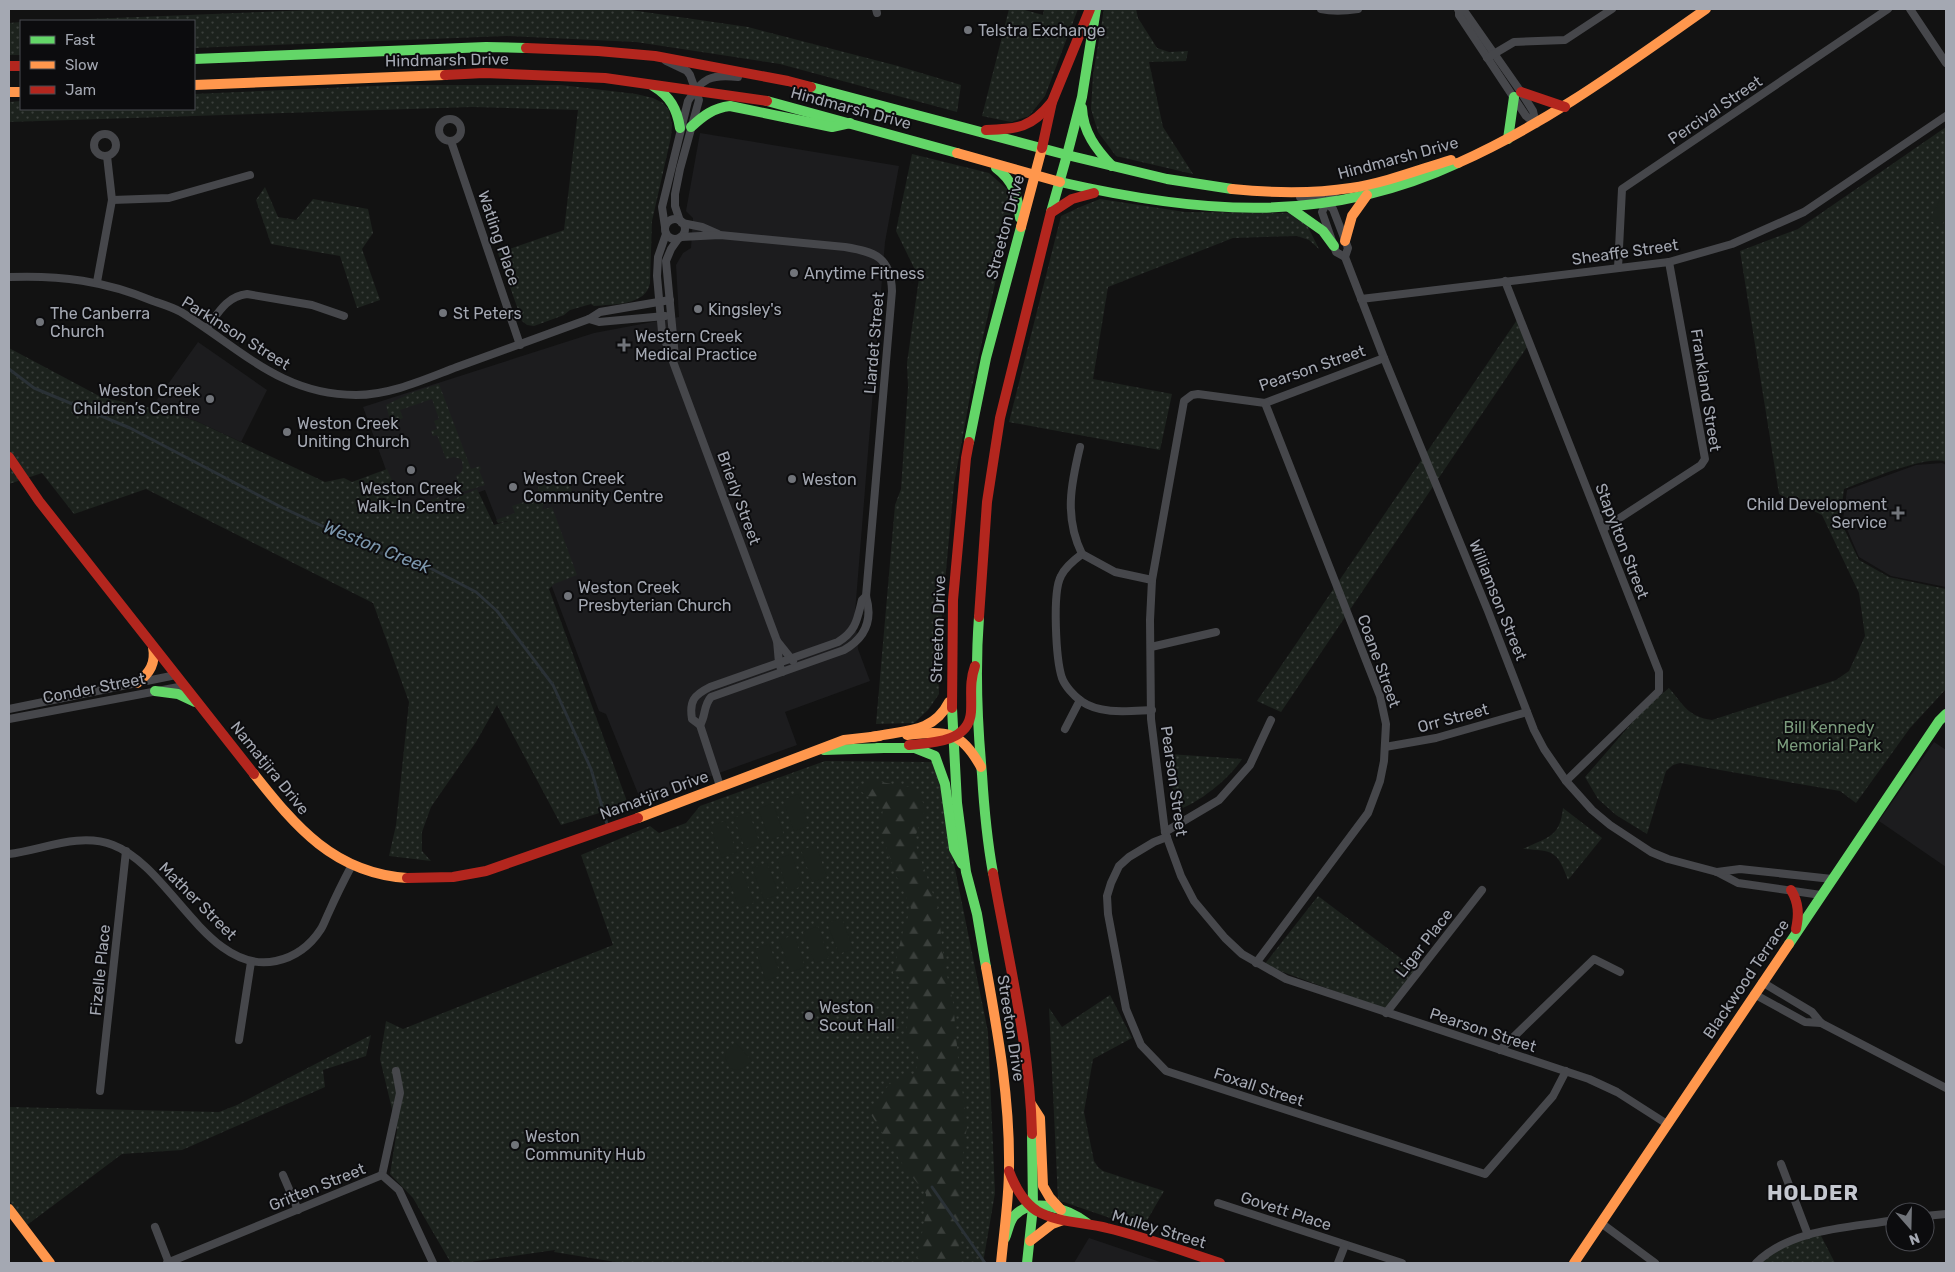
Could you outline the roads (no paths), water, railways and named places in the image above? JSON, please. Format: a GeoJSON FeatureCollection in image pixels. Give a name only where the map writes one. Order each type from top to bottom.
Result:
{"type":"FeatureCollection","features":[{"type":"Feature","properties":{"kind":"main road","name":"Streeton Drive"},"geometry":{"type":"LineString","coordinates":[[1002,1263],[1009,1169],[1008,1107],[1000,1045],[977,914],[966,872],[958,803],[951,697],[954,582],[966,458],[986,358],[1042,148],[1052,102],[1090,9]]}},
{"type":"Feature","properties":{"kind":"main road","name":"Streeton Drive"},"geometry":{"type":"LineString","coordinates":[[1027,1263],[1032,1207],[1031,1104],[1023,1039],[987,842],[980,767],[976,663],[988,502],[1000,418],[1038,261],[1082,97],[1096,9]]}},
{"type":"Feature","properties":{"kind":"main road","name":"Hindmarsh Drive"},"geometry":{"type":"LineString","coordinates":[[195,85],[484,72],[605,78],[771,102],[851,122],[1034,175],[1105,192],[1221,209],[1258,209],[1326,204],[1367,195],[1434,174],[1536,124],[1706,9]]}},
{"type":"Feature","properties":{"kind":"main road","name":"Hindmarsh Drive"},"geometry":{"type":"LineString","coordinates":[[195,59],[486,47],[598,51],[655,56],[775,78],[1172,181],[1230,190],[1268,193],[1339,190],[1381,181],[1486,150]]}},
{"type":"Feature","properties":{"kind":"main road"},"geometry":{"type":"LineString","coordinates":[[646,83],[668,96],[676,110],[680,128]]}},
{"type":"Feature","properties":{"kind":"main road"},"geometry":{"type":"LineString","coordinates":[[1508,139],[1518,95],[1565,106]]}},
{"type":"Feature","properties":{"kind":"main road"},"geometry":{"type":"LineString","coordinates":[[1082,97],[1081,116],[1090,137],[1098,151],[1112,166]]}},
{"type":"Feature","properties":{"kind":"main road"},"geometry":{"type":"LineString","coordinates":[[974,130],[1019,128],[1029,125],[1041,117],[1052,102]]}},
{"type":"Feature","properties":{"kind":"main road"},"geometry":{"type":"LineString","coordinates":[[691,127],[709,111],[715,108],[730,106],[832,128],[851,122]]}},
{"type":"Feature","properties":{"kind":"main road"},"geometry":{"type":"LineString","coordinates":[[988,162],[1011,180],[1018,202],[1021,225]]}},
{"type":"Feature","properties":{"kind":"main road"},"geometry":{"type":"LineString","coordinates":[[1052,212],[1080,194],[1105,192]]}},
{"type":"Feature","properties":{"kind":"main road"},"geometry":{"type":"LineString","coordinates":[[1345,241],[1347,223],[1367,195]]}},
{"type":"Feature","properties":{"kind":"main road"},"geometry":{"type":"LineString","coordinates":[[1289,207],[1323,231],[1334,246]]}},
{"type":"Feature","properties":{"kind":"main road","name":"Namatjira Drive"},"geometry":{"type":"LineString","coordinates":[[9,457],[40,501],[288,817],[314,841],[352,865],[390,876],[416,879],[468,875],[596,833],[844,740],[872,736],[939,733],[953,736]]}},
{"type":"Feature","properties":{"kind":"main road"},"geometry":{"type":"LineString","coordinates":[[137,683],[150,673],[155,654],[153,645]]}},
{"type":"Feature","properties":{"kind":"main road","name":"Namatjira Drive"},"geometry":{"type":"LineString","coordinates":[[815,751],[878,748],[940,742],[960,733],[967,727],[971,715],[969,682],[976,663]]}},
{"type":"Feature","properties":{"kind":"main road"},"geometry":{"type":"LineString","coordinates":[[155,691],[178,694],[198,704]]}},
{"type":"Feature","properties":{"kind":"main road"},"geometry":{"type":"LineString","coordinates":[[872,736],[889,732],[916,730],[936,721],[946,711],[951,697]]}},
{"type":"Feature","properties":{"kind":"main road","name":"Blackwood Terrace"},"geometry":{"type":"LineString","coordinates":[[1574,1263],[1821,894],[1939,721],[1946,714]]}},
{"type":"Feature","properties":{"kind":"main road"},"geometry":{"type":"LineString","coordinates":[[953,736],[962,739],[969,746],[980,767]]}},
{"type":"Feature","properties":{"kind":"main road"},"geometry":{"type":"LineString","coordinates":[[878,748],[915,748],[935,756],[945,784],[954,849],[966,872]]}},
{"type":"Feature","properties":{"kind":"main road"},"geometry":{"type":"LineString","coordinates":[[1791,890],[1798,903],[1799,913],[1796,932]]}},
{"type":"Feature","properties":{"kind":"main road"},"geometry":{"type":"LineString","coordinates":[[1030,1241],[1062,1215],[1043,1186],[1040,1118],[1031,1104]]}},
{"type":"Feature","properties":{"kind":"main road","name":"Mulley Street"},"geometry":{"type":"LineString","coordinates":[[1009,1169],[1016,1190],[1032,1207],[1043,1214],[1079,1216],[1088,1224],[1136,1236],[1220,1263]]}},
{"type":"Feature","properties":{"kind":"main road"},"geometry":{"type":"LineString","coordinates":[[1004,1244],[1013,1218],[1018,1213],[1032,1207]]}},
{"type":"Feature","properties":{"kind":"main road"},"geometry":{"type":"LineString","coordinates":[[9,1209],[50,1263]]}},
{"type":"Feature","properties":{"kind":"street"},"geometry":{"type":"LineString","coordinates":[[1321,9],[1330,11],[1358,9]]}},
{"type":"Feature","properties":{"kind":"street"},"geometry":{"type":"LineString","coordinates":[[1518,95],[1487,58],[1459,15],[1459,9],[1465,12],[1494,53],[1518,95],[1526,116],[1536,124]]}},
{"type":"Feature","properties":{"kind":"street"},"geometry":{"type":"LineString","coordinates":[[1487,58],[1514,42],[1566,40],[1612,9]]}},
{"type":"Feature","properties":{"kind":"street","name":"Percival Street"},"geometry":{"type":"LineString","coordinates":[[1618,268],[1622,189],[1888,9]]}},
{"type":"Feature","properties":{"kind":"street"},"geometry":{"type":"LineString","coordinates":[[1910,9],[1946,63]]}},
{"type":"Feature","properties":{"kind":"street"},"geometry":{"type":"LineString","coordinates":[[655,56],[687,71],[699,100],[675,194],[675,206],[681,222],[684,232],[679,238],[670,238],[666,230],[671,220],[681,222]]}},
{"type":"Feature","properties":{"kind":"street"},"geometry":{"type":"LineString","coordinates":[[695,90],[707,79],[720,74],[775,78]]}},
{"type":"Feature","properties":{"kind":"street","name":"Brierly Street"},"geometry":{"type":"LineString","coordinates":[[695,90],[688,101],[680,128],[662,207],[666,230],[658,257],[657,276],[662,332],[777,641],[779,663]]}},
{"type":"Feature","properties":{"kind":"street","name":"Sheaffe Street"},"geometry":{"type":"LineString","coordinates":[[1361,299],[1669,262],[1732,244],[1804,212],[1946,116]]}},
{"type":"Feature","properties":{"kind":"street","name":"Watling Place"},"geometry":{"type":"LineString","coordinates":[[451,141],[520,345]]}},
{"type":"Feature","properties":{"kind":"street"},"geometry":{"type":"LineString","coordinates":[[97,282],[112,200],[107,156]]}},
{"type":"Feature","properties":{"kind":"street"},"geometry":{"type":"LineString","coordinates":[[112,200],[169,198],[250,175]]}},
{"type":"Feature","properties":{"kind":"street"},"geometry":{"type":"LineString","coordinates":[[1268,193],[1284,197],[1321,198],[1326,204],[1330,196],[1339,190]]}},
{"type":"Feature","properties":{"kind":"street","name":"Williamson Street"},"geometry":{"type":"LineString","coordinates":[[1346,257],[1336,252],[1322,212],[1326,204],[1333,210],[1348,248],[1346,257],[1361,299],[1527,712],[1544,749],[1566,781],[1592,810],[1610,825],[1638,844],[1668,859],[1717,872],[1738,883],[1821,894]]}},
{"type":"Feature","properties":{"kind":"street","name":"Liardet Street"},"geometry":{"type":"LineString","coordinates":[[681,222],[720,234]]}},
{"type":"Feature","properties":{"kind":"street","name":"Liardet Street"},"geometry":{"type":"LineString","coordinates":[[679,238],[720,234],[863,250],[881,258],[892,276],[866,596],[869,607],[865,630],[856,643],[844,650],[711,697],[706,703],[703,714],[704,719],[700,725],[694,722],[691,714],[693,701],[698,693],[846,638],[852,631],[862,600],[866,596]]}},
{"type":"Feature","properties":{"kind":"street","name":"Brierly Street"},"geometry":{"type":"LineString","coordinates":[[675,364],[666,261],[671,249],[679,238]]}},
{"type":"Feature","properties":{"kind":"street","name":"Frankland Street"},"geometry":{"type":"LineString","coordinates":[[1602,529],[1701,465],[1705,459],[1669,262]]}},
{"type":"Feature","properties":{"kind":"street","name":"Parkinson Street"},"geometry":{"type":"LineString","coordinates":[[9,277],[69,277],[126,290],[179,311],[207,328],[266,371],[283,380],[308,389],[356,395],[397,389],[589,320],[600,312],[670,300]]}},
{"type":"Feature","properties":{"kind":"street","name":"Stapylton Street"},"geometry":{"type":"LineString","coordinates":[[1505,281],[1659,672],[1659,691],[1566,781]]}},
{"type":"Feature","properties":{"kind":"street"},"geometry":{"type":"LineString","coordinates":[[207,328],[228,301],[239,294],[312,304],[344,316]]}},
{"type":"Feature","properties":{"kind":"street","name":"Parkinson Street"},"geometry":{"type":"LineString","coordinates":[[589,320],[599,322],[672,315]]}},
{"type":"Feature","properties":{"kind":"street","name":"Pearson Street"},"geometry":{"type":"LineString","coordinates":[[1384,358],[1264,403],[1198,394],[1184,401],[1152,580],[1151,648],[1155,759],[1166,835],[1181,876],[1194,901],[1226,938],[1256,964],[1286,979],[1310,988],[1566,1071],[1617,1092],[1667,1124]]}},
{"type":"Feature","properties":{"kind":"street","name":"Coane Street"},"geometry":{"type":"LineString","coordinates":[[1256,964],[1367,817],[1380,781],[1386,724],[1380,696],[1264,403]]}},
{"type":"Feature","properties":{"kind":"street"},"geometry":{"type":"LineString","coordinates":[[1080,447],[1071,484],[1070,519],[1082,554],[1115,572],[1152,580]]}},
{"type":"Feature","properties":{"kind":"street"},"geometry":{"type":"LineString","coordinates":[[1082,554],[1060,576],[1056,593],[1057,651],[1062,678],[1069,689],[1080,700],[1090,706],[1104,710],[1152,710]]}},
{"type":"Feature","properties":{"kind":"street"},"geometry":{"type":"LineString","coordinates":[[1151,648],[1216,632]]}},
{"type":"Feature","properties":{"kind":"street","name":"Brierly Street"},"geometry":{"type":"LineString","coordinates":[[777,641],[792,658]]}},
{"type":"Feature","properties":{"kind":"street"},"geometry":{"type":"LineString","coordinates":[[792,658],[795,667]]}},
{"type":"Feature","properties":{"kind":"street"},"geometry":{"type":"LineString","coordinates":[[779,663],[782,672]]}},
{"type":"Feature","properties":{"kind":"street","name":"Conder Street"},"geometry":{"type":"LineString","coordinates":[[9,709],[176,675]]}},
{"type":"Feature","properties":{"kind":"street","name":"Conder Street"},"geometry":{"type":"LineString","coordinates":[[9,719],[184,686]]}},
{"type":"Feature","properties":{"kind":"street"},"geometry":{"type":"LineString","coordinates":[[1065,729],[1080,700]]}},
{"type":"Feature","properties":{"kind":"street","name":"Orr Street"},"geometry":{"type":"LineString","coordinates":[[1385,747],[1436,738],[1527,712]]}},
{"type":"Feature","properties":{"kind":"street"},"geometry":{"type":"LineString","coordinates":[[1166,835],[1219,800],[1250,765],[1271,720]]}},
{"type":"Feature","properties":{"kind":"street"},"geometry":{"type":"LineString","coordinates":[[700,725],[720,786]]}},
{"type":"Feature","properties":{"kind":"street","name":"Foxall Street"},"geometry":{"type":"LineString","coordinates":[[1166,835],[1129,857],[1119,866],[1107,896],[1108,914],[1126,1008],[1141,1045],[1166,1071],[1484,1174],[1553,1096],[1566,1071]]}},
{"type":"Feature","properties":{"kind":"street","name":"Mather Street"},"geometry":{"type":"LineString","coordinates":[[9,854],[73,841],[90,840],[113,844],[126,851],[157,879],[214,941],[230,953],[251,962],[269,963],[297,954],[306,947],[321,929],[352,865]]}},
{"type":"Feature","properties":{"kind":"street","name":"Fizelle Place"},"geometry":{"type":"LineString","coordinates":[[100,1091],[126,851]]}},
{"type":"Feature","properties":{"kind":"street","name":"Williamson Street"},"geometry":{"type":"LineString","coordinates":[[1717,872],[1740,869],[1832,879]]}},
{"type":"Feature","properties":{"kind":"street","name":"Ligar Place"},"geometry":{"type":"LineString","coordinates":[[1386,1013],[1482,890]]}},
{"type":"Feature","properties":{"kind":"street"},"geometry":{"type":"LineString","coordinates":[[1500,1050],[1594,959],[1620,972]]}},
{"type":"Feature","properties":{"kind":"street"},"geometry":{"type":"LineString","coordinates":[[239,1040],[251,962]]}},
{"type":"Feature","properties":{"kind":"street"},"geometry":{"type":"LineString","coordinates":[[1762,982],[1812,1012],[1821,1022],[1946,1088]]}},
{"type":"Feature","properties":{"kind":"street"},"geometry":{"type":"LineString","coordinates":[[1754,994],[1805,1022],[1821,1022]]}},
{"type":"Feature","properties":{"kind":"street"},"geometry":{"type":"LineString","coordinates":[[382,1175],[400,1093],[396,1071]]}},
{"type":"Feature","properties":{"kind":"street"},"geometry":{"type":"LineString","coordinates":[[1781,1164],[1808,1235]]}},
{"type":"Feature","properties":{"kind":"street"},"geometry":{"type":"LineString","coordinates":[[283,1174],[298,1210]]}},
{"type":"Feature","properties":{"kind":"street","name":"Gritten Street"},"geometry":{"type":"LineString","coordinates":[[168,1263],[382,1175],[400,1190],[433,1263]]}},
{"type":"Feature","properties":{"kind":"street","name":"Govett Place"},"geometry":{"type":"LineString","coordinates":[[1218,1203],[1402,1263]]}},
{"type":"Feature","properties":{"kind":"street"},"geometry":{"type":"LineString","coordinates":[[1601,1222],[1655,1263]]}},
{"type":"Feature","properties":{"kind":"street"},"geometry":{"type":"LineString","coordinates":[[1756,1263],[1778,1246],[1808,1235],[1885,1222]]}},
{"type":"Feature","properties":{"kind":"street"},"geometry":{"type":"LineString","coordinates":[[155,1227],[168,1263]]}},
{"type":"Feature","properties":{"kind":"street","name":"Govett Place"},"geometry":{"type":"LineString","coordinates":[[1338,1263],[1345,1245]]}},
{"type":"Feature","properties":{"kind":"waterway","name":"Weston Creek"},"geometry":{"type":"LineString","coordinates":[[9,369],[34,388],[130,428],[283,508],[385,555],[430,568],[476,592],[497,611],[553,685],[591,769],[607,824]]}},
{"type":"Feature","properties":{"kind":"waterway","name":"Weston Creek"},"geometry":{"type":"LineString","coordinates":[[932,1187],[985,1263]]}},
{"type":"Feature","properties":{"kind":"place","name":"Telstra Exchange"},"geometry":{"type":"Point","coordinates":[968,30]}},
{"type":"Feature","properties":{"kind":"place","name":"Anytime Fitness"},"geometry":{"type":"Point","coordinates":[794,273]}},
{"type":"Feature","properties":{"kind":"place","name":"Kingsley's"},"geometry":{"type":"Point","coordinates":[698,309]}},
{"type":"Feature","properties":{"kind":"place","name":"St Peters"},"geometry":{"type":"Point","coordinates":[443,313]}},
{"type":"Feature","properties":{"kind":"place","name":"The Canberra Church"},"geometry":{"type":"Point","coordinates":[40,322]}},
{"type":"Feature","properties":{"kind":"place","name":"Western Creek Medical Practice"},"geometry":{"type":"Point","coordinates":[624,345]}},
{"type":"Feature","properties":{"kind":"place","name":"Weston Creek Children’s Centre"},"geometry":{"type":"Point","coordinates":[210,399]}},
{"type":"Feature","properties":{"kind":"place","name":"Weston Creek Uniting Church"},"geometry":{"type":"Point","coordinates":[287,432]}},
{"type":"Feature","properties":{"kind":"place","name":"Weston Creek Walk-In Centre"},"geometry":{"type":"Point","coordinates":[411,470]}},
{"type":"Feature","properties":{"kind":"place","name":"Weston"},"geometry":{"type":"Point","coordinates":[792,479]}},
{"type":"Feature","properties":{"kind":"place","name":"Weston Creek Community Centre"},"geometry":{"type":"Point","coordinates":[513,487]}},
{"type":"Feature","properties":{"kind":"place","name":"Child Development Service"},"geometry":{"type":"Point","coordinates":[1898,513]}},
{"type":"Feature","properties":{"kind":"place","name":"Weston Creek Presbyterian Church"},"geometry":{"type":"Point","coordinates":[568,596]}},
{"type":"Feature","properties":{"kind":"place","name":"Weston Scout Hall"},"geometry":{"type":"Point","coordinates":[809,1016]}},
{"type":"Feature","properties":{"kind":"place","name":"Weston Community Hub"},"geometry":{"type":"Point","coordinates":[515,1145]}},
{"type":"Feature","properties":{"kind":"district","name":"HOLDER"},"geometry":{"type":"Point","coordinates":[1813,1192]}},
{"type":"Feature","properties":{"kind":"park label","name":"Bill Kennedy Memorial Park"},"geometry":{"type":"Point","coordinates":[1829,736]}}]}
